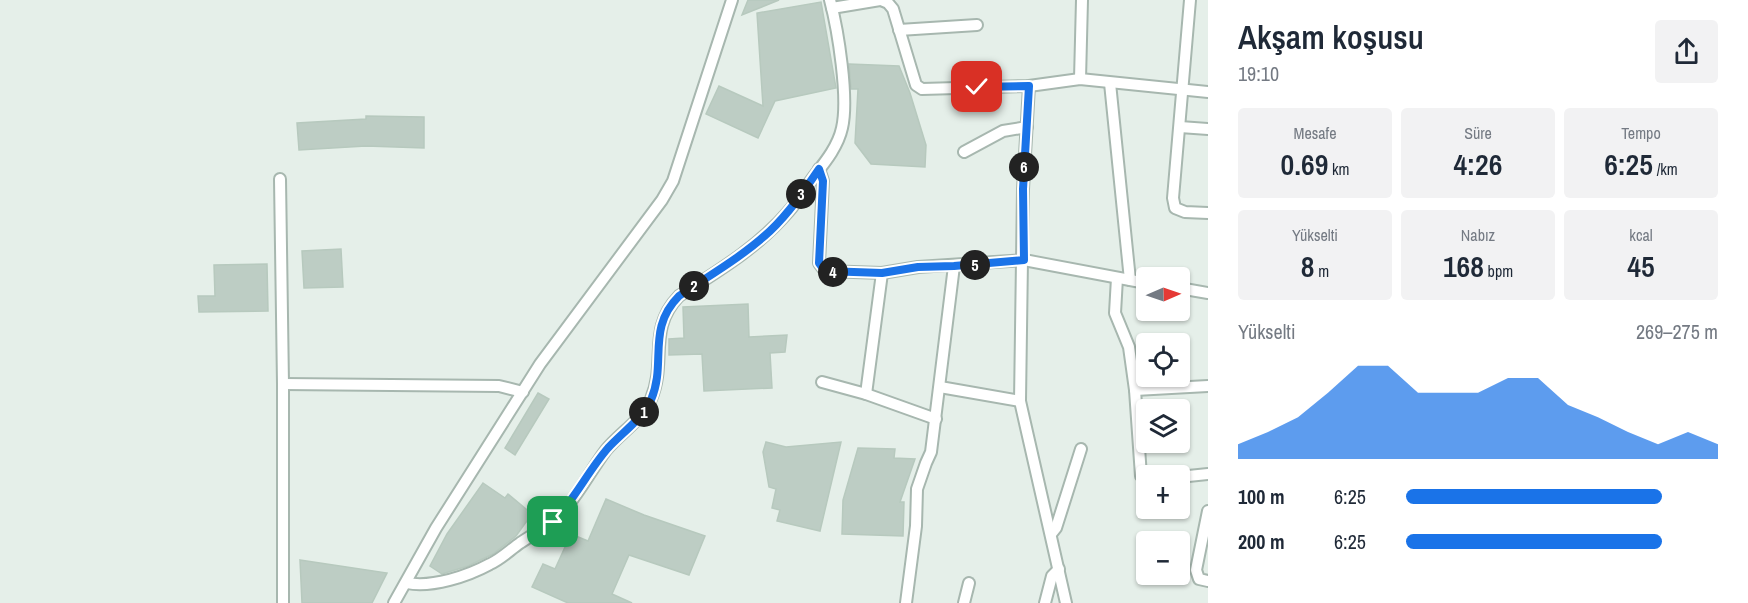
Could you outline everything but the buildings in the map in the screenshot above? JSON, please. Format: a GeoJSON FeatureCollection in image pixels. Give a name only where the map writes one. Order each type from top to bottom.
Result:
{"type":"FeatureCollection","features":[{"type":"Feature","properties":{"kind":"street"},"geometry":{"type":"LineString","coordinates":[[394,603],[436,528],[540,364],[662,200],[673,181],[732,0]]}},
{"type":"Feature","properties":{"kind":"street"},"geometry":{"type":"LineString","coordinates":[[407,582],[425,585],[475,571],[492,564],[553,522],[575,496],[607,450],[644,412],[656,387],[660,326],[671,303],[733,262],[771,230],[788,212],[838,141],[843,126],[843,107],[840,60],[831,4],[881,0],[888,3],[892,9],[916,85],[919,87],[1029,86],[1080,80],[1208,92]]}},
{"type":"Feature","properties":{"kind":"street"},"geometry":{"type":"LineString","coordinates":[[1080,80],[1082,0]]}},
{"type":"Feature","properties":{"kind":"street"},"geometry":{"type":"LineString","coordinates":[[1190,0],[1173,198],[1175,208],[1185,212],[1208,213]]}},
{"type":"Feature","properties":{"kind":"street"},"geometry":{"type":"LineString","coordinates":[[899,30],[977,25]]}},
{"type":"Feature","properties":{"kind":"street"},"geometry":{"type":"LineString","coordinates":[[1110,83],[1130,280]]}},
{"type":"Feature","properties":{"kind":"street"},"geometry":{"type":"LineString","coordinates":[[1029,86],[1023,189],[1024,260],[1020,401],[1052,533],[1066,603]]}},
{"type":"Feature","properties":{"kind":"street"},"geometry":{"type":"LineString","coordinates":[[964,152],[1003,131],[1027,127]]}},
{"type":"Feature","properties":{"kind":"street"},"geometry":{"type":"LineString","coordinates":[[1180,127],[1208,129]]}},
{"type":"Feature","properties":{"kind":"street"},"geometry":{"type":"LineString","coordinates":[[819,169],[823,181],[819,259],[820,267],[828,272],[882,273],[918,267],[1024,260],[1136,281]]}},
{"type":"Feature","properties":{"kind":"street"},"geometry":{"type":"LineString","coordinates":[[280,179],[283,603]]}},
{"type":"Feature","properties":{"kind":"street"},"geometry":{"type":"LineString","coordinates":[[906,603],[916,526],[917,489],[932,452],[954,266]]}},
{"type":"Feature","properties":{"kind":"street"},"geometry":{"type":"LineString","coordinates":[[866,394],[882,273]]}},
{"type":"Feature","properties":{"kind":"street"},"geometry":{"type":"LineString","coordinates":[[1117,278],[1115,313],[1129,347],[1135,390],[1140,465]]}},
{"type":"Feature","properties":{"kind":"street"},"geometry":{"type":"LineString","coordinates":[[1190,290],[1208,293]]}},
{"type":"Feature","properties":{"kind":"street"},"geometry":{"type":"LineString","coordinates":[[822,382],[866,394],[936,419]]}},
{"type":"Feature","properties":{"kind":"street"},"geometry":{"type":"LineString","coordinates":[[283,384],[499,386],[523,392]]}},
{"type":"Feature","properties":{"kind":"street"},"geometry":{"type":"LineString","coordinates":[[1135,390],[1208,386]]}},
{"type":"Feature","properties":{"kind":"street"},"geometry":{"type":"LineString","coordinates":[[940,387],[1020,401]]}},
{"type":"Feature","properties":{"kind":"street"},"geometry":{"type":"LineString","coordinates":[[1052,533],[1056,528],[1081,449]]}},
{"type":"Feature","properties":{"kind":"street"},"geometry":{"type":"LineString","coordinates":[[1190,476],[1208,474]]}},
{"type":"Feature","properties":{"kind":"street"},"geometry":{"type":"LineString","coordinates":[[1208,511],[1196,570],[1199,579],[1208,581]]}},
{"type":"Feature","properties":{"kind":"street"},"geometry":{"type":"LineString","coordinates":[[1045,603],[1052,576],[1059,569]]}},
{"type":"Feature","properties":{"kind":"street"},"geometry":{"type":"LineString","coordinates":[[964,603],[969,583]]}},
{"type":"Feature","properties":{"kind":"route"},"geometry":{"type":"LineString","coordinates":[[553,522],[575,496],[607,450],[644,412],[650,401],[656,387],[660,326],[671,303],[733,262],[771,230],[788,212],[819,169],[823,181],[819,263],[825,271],[882,273],[907,268],[1024,260],[1023,189],[1029,86],[977,87]]}}]}
